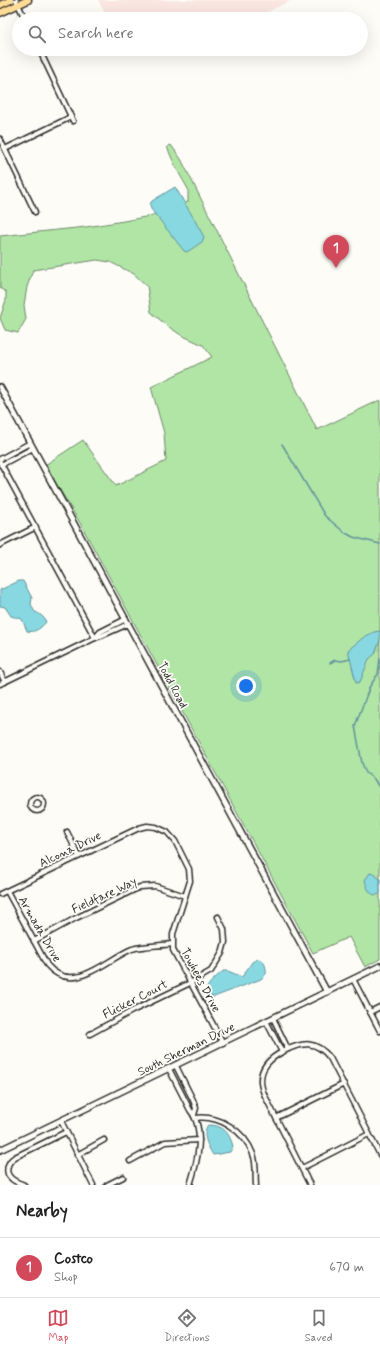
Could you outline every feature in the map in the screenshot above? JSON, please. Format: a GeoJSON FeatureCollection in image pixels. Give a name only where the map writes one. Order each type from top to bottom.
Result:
{"type":"FeatureCollection","features":[{"type":"Feature","properties":{"kind":"main road"},"geometry":{"type":"LineString","coordinates":[[0,5],[11,0]]}},
{"type":"Feature","properties":{"kind":"main road"},"geometry":{"type":"LineString","coordinates":[[0,13],[17,2],[28,0]]}},
{"type":"Feature","properties":{"kind":"street"},"geometry":{"type":"LineString","coordinates":[[17,2],[22,12]]}},
{"type":"Feature","properties":{"kind":"street"},"geometry":{"type":"LineString","coordinates":[[5,149],[72,119],[42,56]]}},
{"type":"Feature","properties":{"kind":"street"},"geometry":{"type":"LineString","coordinates":[[0,139],[35,212]]}},
{"type":"Feature","properties":{"kind":"street","name":"Todd Road"},"geometry":{"type":"LineString","coordinates":[[0,387],[327,992]]}},
{"type":"Feature","properties":{"kind":"street"},"geometry":{"type":"LineString","coordinates":[[0,459],[32,446]]}},
{"type":"Feature","properties":{"kind":"street"},"geometry":{"type":"LineString","coordinates":[[32,446],[0,463],[95,638]]}},
{"type":"Feature","properties":{"kind":"street"},"geometry":{"type":"LineString","coordinates":[[0,545],[36,527]]}},
{"type":"Feature","properties":{"kind":"street"},"geometry":{"type":"LineString","coordinates":[[0,684],[95,638],[100,632],[127,622]]}},
{"type":"Feature","properties":{"kind":"street"},"geometry":{"type":"LineString","coordinates":[[0,672],[5,682]]}},
{"type":"Feature","properties":{"kind":"street","name":"Alcona Drive"},"geometry":{"type":"LineString","coordinates":[[0,894],[138,828],[150,826]]}},
{"type":"Feature","properties":{"kind":"street","name":"Towhees Drive"},"geometry":{"type":"LineString","coordinates":[[150,826],[160,827],[169,834],[175,841],[187,863],[190,879],[173,934],[172,944],[176,956],[190,983],[223,1042]]}},
{"type":"Feature","properties":{"kind":"street"},"geometry":{"type":"LineString","coordinates":[[67,832],[79,856]]}},
{"type":"Feature","properties":{"kind":"street","name":"Fieldfare Way"},"geometry":{"type":"LineString","coordinates":[[34,941],[76,918],[140,887],[154,886],[185,896]]}},
{"type":"Feature","properties":{"kind":"street","name":"Armada Drive"},"geometry":{"type":"LineString","coordinates":[[7,891],[47,965],[58,975],[67,978],[78,977],[134,949],[172,944]]}},
{"type":"Feature","properties":{"kind":"street","name":"Flicker Court"},"geometry":{"type":"LineString","coordinates":[[90,1034],[211,971],[224,950],[225,934],[218,916]]}},
{"type":"Feature","properties":{"kind":"street","name":"South Sherman Drive"},"geometry":{"type":"LineString","coordinates":[[0,1150],[380,966]]}},
{"type":"Feature","properties":{"kind":"street"},"geometry":{"type":"LineString","coordinates":[[353,979],[380,1031]]}},
{"type":"Feature","properties":{"kind":"street"},"geometry":{"type":"LineString","coordinates":[[370,1012],[380,1007]]}},
{"type":"Feature","properties":{"kind":"street"},"geometry":{"type":"LineString","coordinates":[[273,1018],[288,1049]]}},
{"type":"Feature","properties":{"kind":"street"},"geometry":{"type":"LineString","coordinates":[[266,1021],[282,1052]]}},
{"type":"Feature","properties":{"kind":"street"},"geometry":{"type":"LineString","coordinates":[[310,1185],[262,1090],[260,1081],[266,1063],[288,1049],[302,1044],[311,1044],[319,1047],[326,1053],[344,1084],[380,1155]]}},
{"type":"Feature","properties":{"kind":"street"},"geometry":{"type":"LineString","coordinates":[[176,1066],[196,1108],[195,1117],[198,1140],[197,1161],[190,1185]]}},
{"type":"Feature","properties":{"kind":"street"},"geometry":{"type":"LineString","coordinates":[[169,1069],[195,1117],[218,1120],[228,1125],[239,1134],[250,1147],[255,1164],[256,1185]]}},
{"type":"Feature","properties":{"kind":"street"},"geometry":{"type":"LineString","coordinates":[[276,1118],[344,1084]]}},
{"type":"Feature","properties":{"kind":"street"},"geometry":{"type":"LineString","coordinates":[[60,1121],[93,1185]]}},
{"type":"Feature","properties":{"kind":"street"},"geometry":{"type":"LineString","coordinates":[[24,1185],[11,1179],[7,1170],[7,1165],[12,1159],[66,1132]]}},
{"type":"Feature","properties":{"kind":"street"},"geometry":{"type":"LineString","coordinates":[[302,1168],[369,1134]]}},
{"type":"Feature","properties":{"kind":"street"},"geometry":{"type":"LineString","coordinates":[[77,1155],[104,1140]]}},
{"type":"Feature","properties":{"kind":"street"},"geometry":{"type":"LineString","coordinates":[[130,1161],[165,1142],[198,1140]]}},
{"type":"Feature","properties":{"kind":"street"},"geometry":{"type":"LineString","coordinates":[[107,1185],[123,1176]]}},
{"type":"Feature","properties":{"kind":"shaded area"},"geometry":{"type":"Polygon","coordinates":[[[98,0],[292,0],[267,12],[104,12],[98,0]]]}},
{"type":"Feature","properties":{"kind":"green space"},"geometry":{"type":"Polygon","coordinates":[[[171,145],[181,159],[317,430],[380,400],[380,959],[365,967],[349,937],[313,953],[80,523],[45,465],[83,440],[116,486],[166,461],[164,433],[151,387],[212,357],[203,345],[181,335],[151,312],[147,286],[134,274],[110,262],[97,260],[33,270],[27,287],[24,305],[26,319],[18,333],[5,330],[0,318],[6,300],[6,292],[0,288],[0,236],[86,227],[124,221],[150,216],[188,202],[188,189],[176,168],[167,147],[171,145]]]}},
{"type":"Feature","properties":{"kind":"water"},"geometry":{"type":"Polygon","coordinates":[[[175,187],[204,237],[202,242],[187,252],[184,251],[151,209],[150,204],[152,201],[175,187]]]}},
{"type":"Feature","properties":{"kind":"water"},"geometry":{"type":"Polygon","coordinates":[[[19,581],[23,581],[32,598],[31,604],[34,611],[43,617],[46,622],[35,631],[27,631],[22,619],[11,616],[5,607],[0,606],[0,590],[19,581]]]}},
{"type":"Feature","properties":{"kind":"water"},"geometry":{"type":"Polygon","coordinates":[[[380,631],[380,640],[375,654],[369,659],[360,682],[356,683],[348,650],[364,637],[380,631]]]}},
{"type":"Feature","properties":{"kind":"water"},"geometry":{"type":"Polygon","coordinates":[[[370,873],[374,874],[380,879],[380,894],[374,895],[368,889],[365,880],[370,873]]]}},
{"type":"Feature","properties":{"kind":"water"},"geometry":{"type":"Polygon","coordinates":[[[257,959],[262,960],[266,969],[266,974],[261,979],[214,997],[208,996],[208,986],[223,971],[228,971],[242,977],[252,962],[257,959]]]}},
{"type":"Feature","properties":{"kind":"water"},"geometry":{"type":"Polygon","coordinates":[[[208,1125],[218,1126],[225,1130],[230,1137],[233,1146],[230,1152],[213,1155],[207,1144],[205,1136],[208,1125]]]}},
{"type":"Feature","properties":{"kind":"waterway"},"geometry":{"type":"LineString","coordinates":[[282,444],[325,516],[344,532],[353,537],[380,544]]}},
{"type":"Feature","properties":{"kind":"waterway"},"geometry":{"type":"LineString","coordinates":[[380,658],[378,674],[370,686],[355,726],[362,763],[366,773],[374,779],[380,789]]}},
{"type":"Feature","properties":{"kind":"waterway"},"geometry":{"type":"LineString","coordinates":[[330,663],[335,660],[342,661],[350,659]]}},
{"type":"Feature","properties":{"kind":"place","name":"Costco"},"geometry":{"type":"Point","coordinates":[336,268]}}]}
